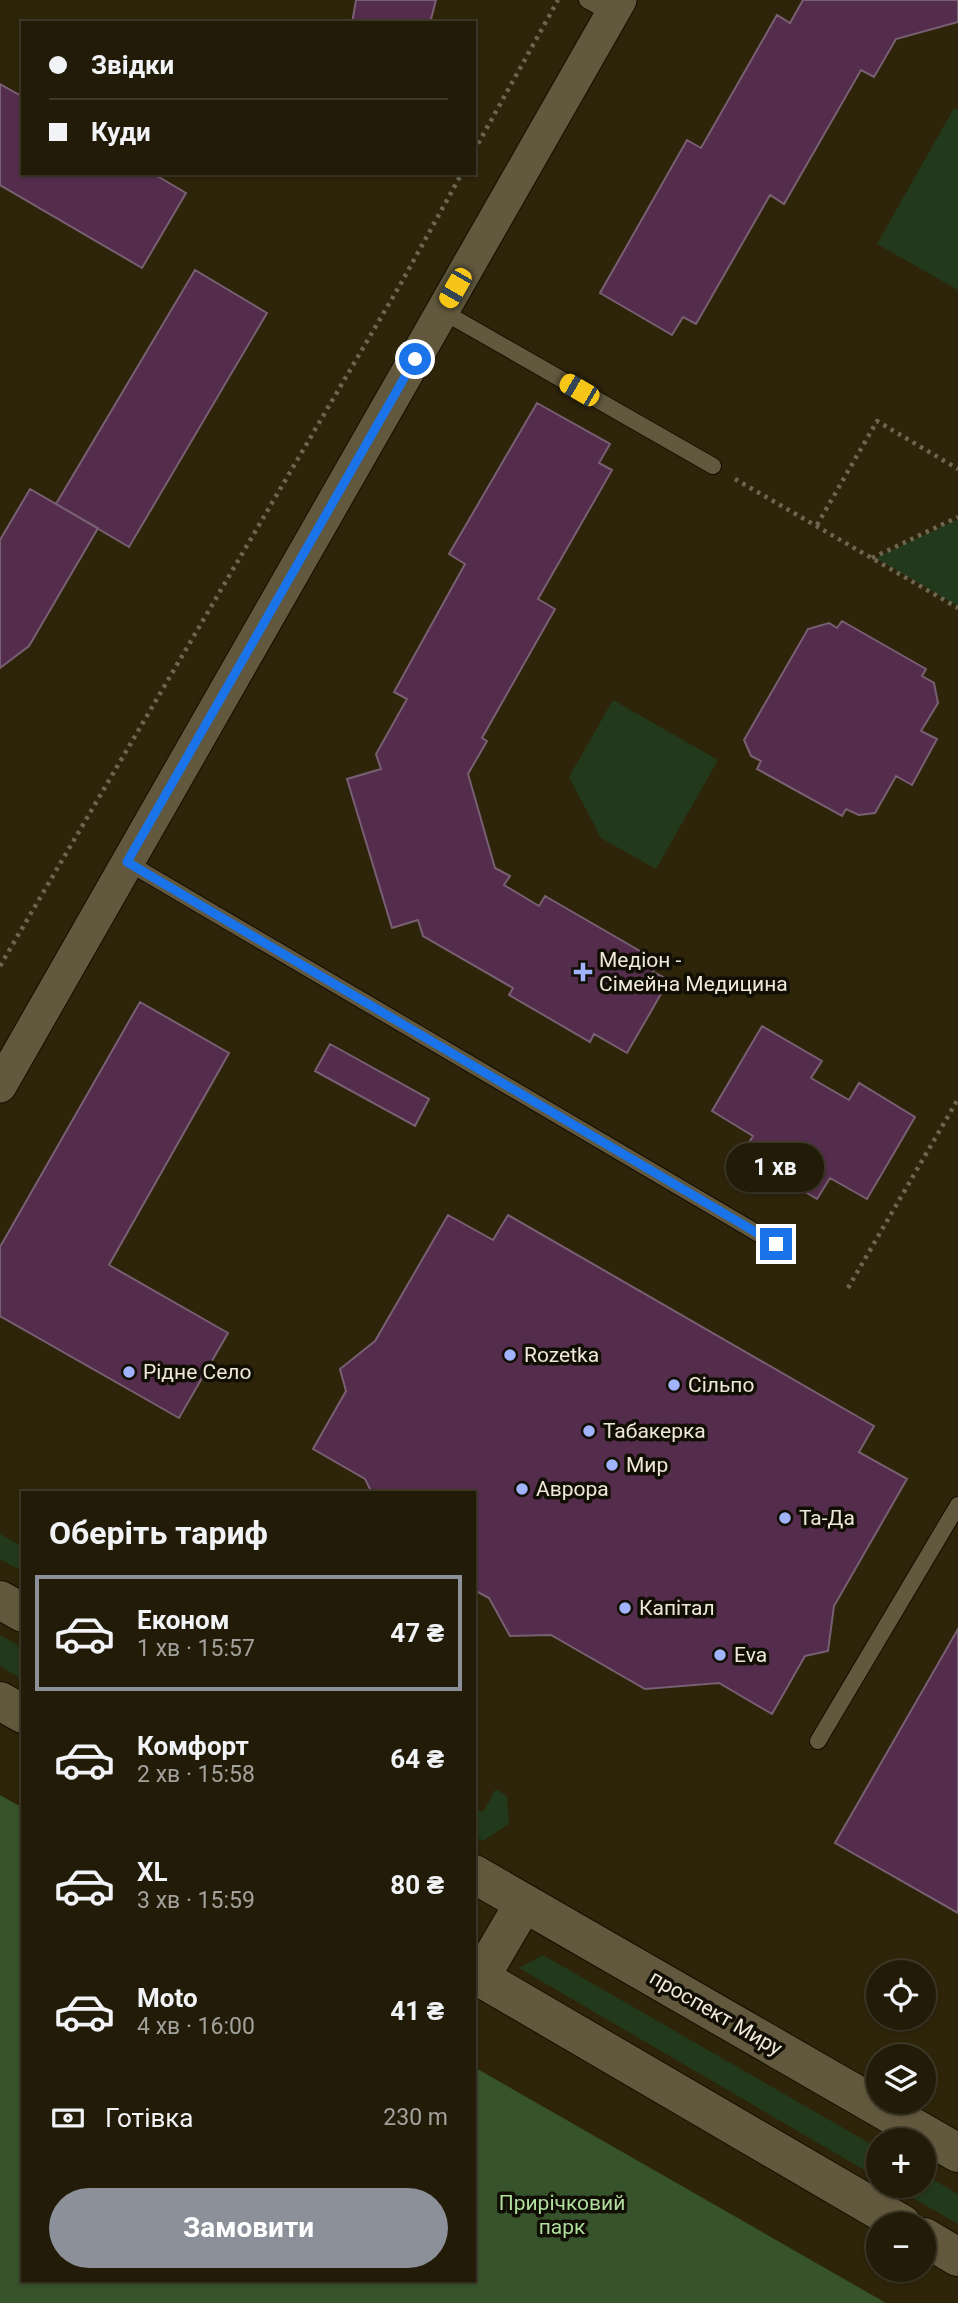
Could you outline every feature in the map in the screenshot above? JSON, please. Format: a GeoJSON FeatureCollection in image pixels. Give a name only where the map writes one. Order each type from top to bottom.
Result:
{"type":"FeatureCollection","features":[{"type":"Feature","properties":{"kind":"main road"},"geometry":{"type":"LineString","coordinates":[[0,1600],[21,1612]]}},
{"type":"Feature","properties":{"kind":"main road"},"geometry":{"type":"LineString","coordinates":[[0,1701],[21,1713]]}},
{"type":"Feature","properties":{"kind":"main road","name":"проспект Миру"},"geometry":{"type":"LineString","coordinates":[[476,1875],[958,2153]]}},
{"type":"Feature","properties":{"kind":"main road"},"geometry":{"type":"LineString","coordinates":[[524,1903],[477,1976],[881,2212]]}},
{"type":"Feature","properties":{"kind":"main road"},"geometry":{"type":"LineString","coordinates":[[936,2244],[958,2257]]}},
{"type":"Feature","properties":{"kind":"street"},"geometry":{"type":"LineString","coordinates":[[0,1086],[442,311],[606,5]]}},
{"type":"Feature","properties":{"kind":"lane"},"geometry":{"type":"LineString","coordinates":[[442,311],[713,467]]}},
{"type":"Feature","properties":{"kind":"lane"},"geometry":{"type":"LineString","coordinates":[[127,862],[776,1244]]}},
{"type":"Feature","properties":{"kind":"lane"},"geometry":{"type":"LineString","coordinates":[[818,1741],[958,1505]]}},
{"type":"Feature","properties":{"kind":"path"},"geometry":{"type":"LineString","coordinates":[[476,147],[558,0]]}},
{"type":"Feature","properties":{"kind":"path"},"geometry":{"type":"LineString","coordinates":[[0,966],[400,285],[461,175]]}},
{"type":"Feature","properties":{"kind":"path"},"geometry":{"type":"LineString","coordinates":[[817,525],[877,421],[958,469]]}},
{"type":"Feature","properties":{"kind":"path"},"geometry":{"type":"LineString","coordinates":[[713,467],[958,608]]}},
{"type":"Feature","properties":{"kind":"path"},"geometry":{"type":"LineString","coordinates":[[872,558],[958,517]]}},
{"type":"Feature","properties":{"kind":"path"},"geometry":{"type":"LineString","coordinates":[[849,1287],[958,1099]]}},
{"type":"Feature","properties":{"kind":"green space"},"geometry":{"type":"Polygon","coordinates":[[[954,108],[958,110],[958,290],[877,244],[954,108]]]}},
{"type":"Feature","properties":{"kind":"green space"},"geometry":{"type":"Polygon","coordinates":[[[958,519],[958,606],[876,558],[958,519]]]}},
{"type":"Feature","properties":{"kind":"green space"},"geometry":{"type":"Polygon","coordinates":[[[613,700],[718,760],[656,869],[601,838],[569,777],[613,700]]]}},
{"type":"Feature","properties":{"kind":"green space"},"geometry":{"type":"Polygon","coordinates":[[[0,1534],[21,1546],[21,1571],[0,1559],[0,1534]]]}},
{"type":"Feature","properties":{"kind":"green space"},"geometry":{"type":"Polygon","coordinates":[[[0,1635],[21,1647],[21,1679],[0,1666],[0,1635]]]}},
{"type":"Feature","properties":{"kind":"green space"},"geometry":{"type":"Polygon","coordinates":[[[496,1789],[507,1796],[509,1824],[483,1841],[476,1837],[476,1809],[483,1812],[496,1789]]]}},
{"type":"Feature","properties":{"kind":"green space","name":"Прирічковий парк"},"geometry":{"type":"Polygon","coordinates":[[[0,1795],[21,1807],[21,2282],[476,2282],[476,2068],[886,2303],[0,2303],[0,1795]]]}},
{"type":"Feature","properties":{"kind":"green space"},"geometry":{"type":"Polygon","coordinates":[[[543,1955],[866,2141],[866,2171],[519,1968],[543,1955]]]}},
{"type":"Feature","properties":{"kind":"green space"},"geometry":{"type":"Polygon","coordinates":[[[936,2181],[958,2194],[958,2224],[913,2198],[936,2198],[936,2181]]]}},
{"type":"Feature","properties":{"kind":"building"},"geometry":{"type":"Polygon","coordinates":[[[356,0],[436,0],[431,21],[352,21],[356,0]]]}},
{"type":"Feature","properties":{"kind":"building"},"geometry":{"type":"Polygon","coordinates":[[[803,0],[958,0],[958,22],[896,39],[874,77],[861,70],[784,204],[770,195],[696,324],[683,317],[672,335],[600,293],[687,140],[701,148],[777,15],[790,23],[803,0]]]}},
{"type":"Feature","properties":{"kind":"building"},"geometry":{"type":"Polygon","coordinates":[[[0,84],[21,96],[21,175],[155,175],[186,193],[142,268],[0,185],[0,84]]]}},
{"type":"Feature","properties":{"kind":"building"},"geometry":{"type":"Polygon","coordinates":[[[195,270],[267,313],[129,547],[56,504],[195,270]]]}},
{"type":"Feature","properties":{"kind":"building"},"geometry":{"type":"Polygon","coordinates":[[[537,403],[610,444],[599,463],[612,470],[538,599],[555,609],[482,738],[487,741],[468,774],[495,868],[510,876],[504,885],[539,906],[545,896],[659,962],[653,972],[669,980],[627,1053],[594,1034],[590,1042],[509,995],[513,988],[423,936],[418,920],[392,928],[347,779],[381,769],[376,754],[407,699],[394,692],[465,564],[449,554],[537,403]]]}},
{"type":"Feature","properties":{"kind":"building"},"geometry":{"type":"Polygon","coordinates":[[[30,489],[98,528],[29,646],[0,668],[0,540],[30,489]]]}},
{"type":"Feature","properties":{"kind":"building"},"geometry":{"type":"Polygon","coordinates":[[[842,621],[926,669],[922,676],[934,683],[938,703],[921,731],[937,739],[912,785],[896,776],[875,813],[859,815],[846,809],[842,816],[757,769],[761,761],[751,756],[744,740],[808,629],[829,623],[837,628],[842,621]]]}},
{"type":"Feature","properties":{"kind":"building"},"geometry":{"type":"Polygon","coordinates":[[[140,1002],[229,1053],[109,1265],[228,1333],[179,1418],[0,1316],[0,1247],[140,1002]]]}},
{"type":"Feature","properties":{"kind":"building"},"geometry":{"type":"Polygon","coordinates":[[[762,1026],[822,1061],[811,1078],[849,1100],[859,1083],[915,1117],[867,1199],[830,1178],[817,1199],[742,1154],[753,1136],[712,1111],[762,1026]]]}},
{"type":"Feature","properties":{"kind":"building"},"geometry":{"type":"Polygon","coordinates":[[[330,1044],[429,1099],[415,1126],[315,1071],[330,1044]]]}},
{"type":"Feature","properties":{"kind":"building","name":"Мир"},"geometry":{"type":"Polygon","coordinates":[[[448,1215],[493,1240],[508,1215],[874,1426],[859,1452],[907,1479],[834,1606],[828,1651],[805,1656],[772,1714],[719,1683],[645,1689],[551,1635],[510,1636],[489,1598],[476,1591],[476,1491],[371,1491],[365,1479],[313,1449],[346,1391],[340,1369],[375,1341],[448,1215]]]}},
{"type":"Feature","properties":{"kind":"building"},"geometry":{"type":"Polygon","coordinates":[[[958,1629],[958,1913],[835,1843],[958,1629]]]}},
{"type":"Feature","properties":{"kind":"place","name":"Медіон - Сімейна Медицина"},"geometry":{"type":"Point","coordinates":[583,972]}},
{"type":"Feature","properties":{"kind":"place","name":"Rozetka"},"geometry":{"type":"Point","coordinates":[510,1355]}},
{"type":"Feature","properties":{"kind":"place","name":"Рідне Село"},"geometry":{"type":"Point","coordinates":[129,1372]}},
{"type":"Feature","properties":{"kind":"place","name":"Сільпо"},"geometry":{"type":"Point","coordinates":[674,1385]}},
{"type":"Feature","properties":{"kind":"place","name":"Табакерка"},"geometry":{"type":"Point","coordinates":[589,1431]}},
{"type":"Feature","properties":{"kind":"place","name":"Мир"},"geometry":{"type":"Point","coordinates":[612,1465]}},
{"type":"Feature","properties":{"kind":"place","name":"Аврора"},"geometry":{"type":"Point","coordinates":[522,1489]}},
{"type":"Feature","properties":{"kind":"place","name":"Та-Да"},"geometry":{"type":"Point","coordinates":[785,1518]}},
{"type":"Feature","properties":{"kind":"place","name":"Капітал"},"geometry":{"type":"Point","coordinates":[625,1608]}},
{"type":"Feature","properties":{"kind":"place","name":"Eva"},"geometry":{"type":"Point","coordinates":[720,1655]}},
{"type":"Feature","properties":{"kind":"route"},"geometry":{"type":"LineString","coordinates":[[415,359],[127,862],[776,1244]]}}]}
